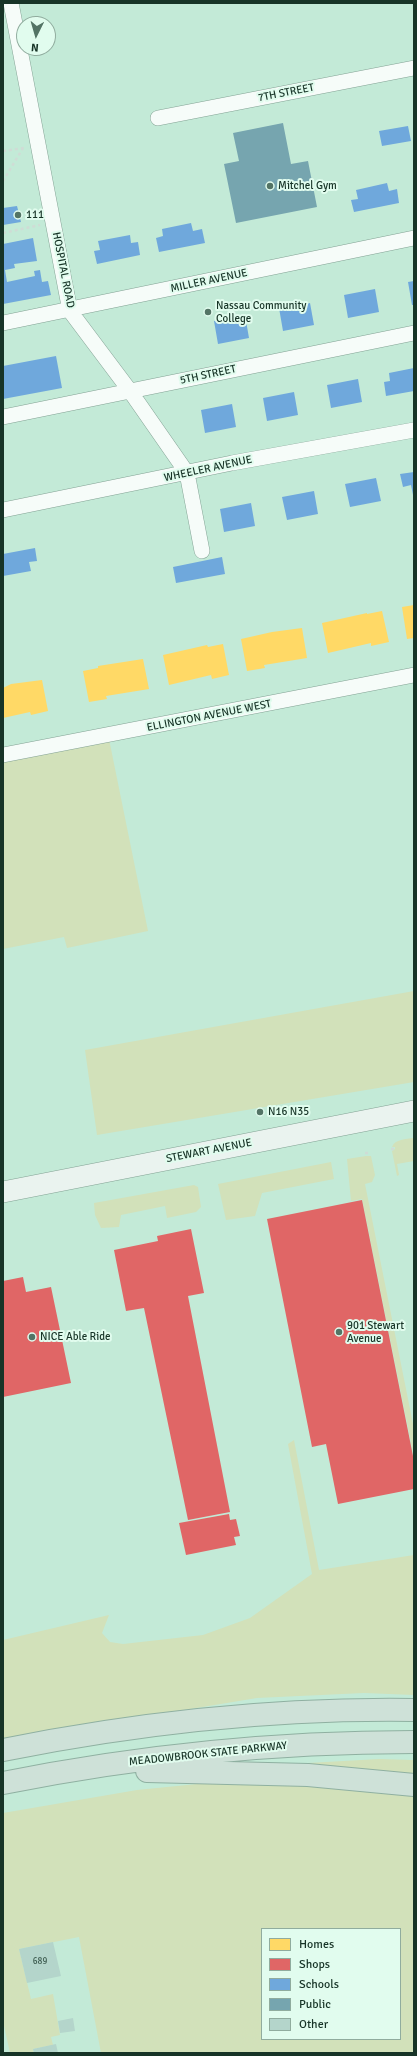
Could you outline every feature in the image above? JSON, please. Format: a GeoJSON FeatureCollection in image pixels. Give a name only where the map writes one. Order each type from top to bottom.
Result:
{"type":"FeatureCollection","features":[{"type":"Feature","properties":{"kind":"highway"},"geometry":{"type":"LineString","coordinates":[[3,1750],[122,1730],[199,1720],[291,1713],[414,1710]]}},
{"type":"Feature","properties":{"kind":"highway","name":"MEADOWBROOK STATE PARKWAY"},"geometry":{"type":"LineString","coordinates":[[3,1783],[82,1769],[253,1748],[347,1743],[414,1742]]}},
{"type":"Feature","properties":{"kind":"highway"},"geometry":{"type":"LineString","coordinates":[[82,1769],[308,1775],[414,1785]]}},
{"type":"Feature","properties":{"kind":"main road","name":"STEWART AVENUE"},"geometry":{"type":"LineString","coordinates":[[3,1192],[414,1111]]}},
{"type":"Feature","properties":{"kind":"street","name":"HOSPITAL ROAD"},"geometry":{"type":"LineString","coordinates":[[11,3],[70,311],[130,391],[186,473],[202,551]]}},
{"type":"Feature","properties":{"kind":"street","name":"7TH STREET"},"geometry":{"type":"LineString","coordinates":[[158,118],[414,68]]}},
{"type":"Feature","properties":{"kind":"street","name":"MILLER AVENUE"},"geometry":{"type":"LineString","coordinates":[[3,323],[70,311],[414,238]]}},
{"type":"Feature","properties":{"kind":"street","name":"5TH STREET"},"geometry":{"type":"LineString","coordinates":[[3,417],[414,333]]}},
{"type":"Feature","properties":{"kind":"street","name":"WHEELER AVENUE"},"geometry":{"type":"LineString","coordinates":[[3,510],[186,473],[414,430]]}},
{"type":"Feature","properties":{"kind":"street","name":"ELLINGTON AVENUE WEST"},"geometry":{"type":"LineString","coordinates":[[3,755],[414,675]]}},
{"type":"Feature","properties":{"kind":"path"},"geometry":{"type":"LineString","coordinates":[[3,151],[39,145]]}},
{"type":"Feature","properties":{"kind":"path"},"geometry":{"type":"LineString","coordinates":[[3,181],[24,148]]}},
{"type":"Feature","properties":{"kind":"path"},"geometry":{"type":"LineString","coordinates":[[3,233],[44,225]]}},
{"type":"Feature","properties":{"kind":"path"},"geometry":{"type":"LineString","coordinates":[[365,1154],[369,1153]]}},
{"type":"Feature","properties":{"kind":"green space"},"geometry":{"type":"Polygon","coordinates":[[[109,739],[148,931],[67,948],[64,937],[3,949],[3,761],[109,739]]]}},
{"type":"Feature","properties":{"kind":"green space"},"geometry":{"type":"Polygon","coordinates":[[[414,991],[414,1082],[97,1135],[85,1050],[414,991]]]}},
{"type":"Feature","properties":{"kind":"green space"},"geometry":{"type":"Polygon","coordinates":[[[414,1138],[414,1161],[397,1164],[399,1175],[397,1176],[392,1151],[395,1149],[395,1147],[392,1147],[393,1144],[404,1139],[414,1138]]]}},
{"type":"Feature","properties":{"kind":"green space"},"geometry":{"type":"Polygon","coordinates":[[[371,1156],[375,1175],[372,1182],[365,1184],[414,1429],[414,1458],[362,1199],[351,1201],[347,1159],[371,1156]]]}},
{"type":"Feature","properties":{"kind":"green space"},"geometry":{"type":"Polygon","coordinates":[[[331,1162],[334,1179],[262,1193],[255,1216],[226,1220],[218,1184],[331,1162]]]}},
{"type":"Feature","properties":{"kind":"green space"},"geometry":{"type":"Polygon","coordinates":[[[194,1185],[198,1187],[201,1207],[196,1212],[167,1218],[165,1206],[121,1215],[119,1227],[101,1228],[95,1215],[94,1203],[194,1185]]]}},
{"type":"Feature","properties":{"kind":"green space"},"geometry":{"type":"Polygon","coordinates":[[[294,1440],[319,1570],[414,1555],[414,1695],[364,1693],[257,1698],[3,1740],[3,1640],[109,1615],[102,1633],[110,1642],[123,1644],[203,1635],[250,1618],[312,1574],[288,1444],[294,1440]]]}},
{"type":"Feature","properties":{"kind":"green space"},"geometry":{"type":"Polygon","coordinates":[[[379,1759],[414,1760],[414,1781],[302,1766],[308,1763],[379,1759]]]}},
{"type":"Feature","properties":{"kind":"green space"},"geometry":{"type":"Polygon","coordinates":[[[197,1784],[276,1784],[358,1788],[414,1796],[414,2053],[101,2053],[79,1937],[19,1949],[31,1999],[53,1994],[60,2035],[51,2037],[53,2045],[33,2049],[34,2053],[10,2053],[3,2021],[3,1813],[137,1790],[197,1784]]]}},
{"type":"Feature","properties":{"kind":"building: Homes"},"geometry":{"type":"Polygon","coordinates":[[[414,605],[414,638],[407,639],[402,607],[414,605]]]}},
{"type":"Feature","properties":{"kind":"building: Homes"},"geometry":{"type":"Polygon","coordinates":[[[382,611],[389,642],[371,646],[371,643],[328,653],[322,623],[382,611]]]}},
{"type":"Feature","properties":{"kind":"building: Homes"},"geometry":{"type":"Polygon","coordinates":[[[302,628],[307,658],[264,665],[265,668],[247,671],[241,639],[272,632],[302,628]]]}},
{"type":"Feature","properties":{"kind":"building: Homes"},"geometry":{"type":"Polygon","coordinates":[[[223,644],[229,675],[212,679],[211,675],[169,685],[163,655],[207,645],[208,647],[223,644]]]}},
{"type":"Feature","properties":{"kind":"building: Homes"},"geometry":{"type":"Polygon","coordinates":[[[143,659],[149,689],[106,696],[107,699],[89,702],[83,671],[98,668],[98,666],[143,659]]]}},
{"type":"Feature","properties":{"kind":"building: Homes"},"geometry":{"type":"Polygon","coordinates":[[[42,680],[48,711],[31,715],[30,712],[3,718],[3,688],[11,684],[42,680]]]}},
{"type":"Feature","properties":{"kind":"building: Shops","name":"901 Stewart Avenue"},"geometry":{"type":"Polygon","coordinates":[[[362,1200],[414,1461],[414,1489],[338,1504],[326,1444],[312,1447],[267,1219],[362,1200]]]}},
{"type":"Feature","properties":{"kind":"building: Shops"},"geometry":{"type":"Polygon","coordinates":[[[191,1229],[204,1293],[188,1296],[230,1512],[188,1520],[144,1308],[126,1311],[114,1250],[158,1241],[157,1236],[191,1229]]]}},
{"type":"Feature","properties":{"kind":"building: Shops","name":"NICE Able Ride"},"geometry":{"type":"Polygon","coordinates":[[[23,1277],[26,1292],[51,1287],[71,1383],[3,1397],[3,1281],[23,1277]]]}},
{"type":"Feature","properties":{"kind":"building: Shops"},"geometry":{"type":"Polygon","coordinates":[[[229,1514],[230,1520],[236,1519],[240,1536],[234,1537],[236,1545],[186,1555],[179,1523],[229,1514]]]}},
{"type":"Feature","properties":{"kind":"building: Schools"},"geometry":{"type":"Polygon","coordinates":[[[408,126],[411,141],[382,146],[379,131],[408,126]]]}},
{"type":"Feature","properties":{"kind":"building: Schools"},"geometry":{"type":"Polygon","coordinates":[[[387,183],[389,191],[397,189],[399,203],[354,212],[351,200],[358,199],[356,190],[387,183]]]}},
{"type":"Feature","properties":{"kind":"building: Schools"},"geometry":{"type":"Polygon","coordinates":[[[17,206],[21,222],[3,225],[3,208],[17,206]]]}},
{"type":"Feature","properties":{"kind":"building: Schools"},"geometry":{"type":"Polygon","coordinates":[[[191,223],[193,231],[202,229],[205,243],[159,252],[156,238],[163,236],[162,229],[191,223]]]}},
{"type":"Feature","properties":{"kind":"building: Schools"},"geometry":{"type":"Polygon","coordinates":[[[130,235],[131,243],[138,242],[140,255],[97,264],[94,251],[100,250],[98,241],[130,235]]]}},
{"type":"Feature","properties":{"kind":"building: Schools"},"geometry":{"type":"Polygon","coordinates":[[[33,238],[37,261],[14,264],[15,268],[5,270],[7,282],[35,276],[34,271],[40,270],[42,282],[48,281],[51,295],[3,304],[3,244],[33,238]]]}},
{"type":"Feature","properties":{"kind":"building: Schools"},"geometry":{"type":"Polygon","coordinates":[[[414,281],[414,305],[412,305],[408,282],[414,281]]]}},
{"type":"Feature","properties":{"kind":"building: Schools"},"geometry":{"type":"Polygon","coordinates":[[[375,289],[379,312],[348,318],[344,295],[375,289]]]}},
{"type":"Feature","properties":{"kind":"building: Schools"},"geometry":{"type":"Polygon","coordinates":[[[310,303],[314,325],[283,331],[279,308],[310,303]]]}},
{"type":"Feature","properties":{"kind":"building: Schools"},"geometry":{"type":"Polygon","coordinates":[[[245,315],[249,338],[218,344],[214,321],[245,315]]]}},
{"type":"Feature","properties":{"kind":"building: Schools"},"geometry":{"type":"Polygon","coordinates":[[[56,356],[62,388],[3,399],[3,366],[56,356]]]}},
{"type":"Feature","properties":{"kind":"building: Schools"},"geometry":{"type":"Polygon","coordinates":[[[414,368],[414,391],[386,396],[384,382],[390,381],[389,373],[414,368]]]}},
{"type":"Feature","properties":{"kind":"building: Schools"},"geometry":{"type":"Polygon","coordinates":[[[358,379],[362,402],[331,408],[327,385],[358,379]]]}},
{"type":"Feature","properties":{"kind":"building: Schools"},"geometry":{"type":"Polygon","coordinates":[[[294,392],[298,415],[267,421],[263,398],[294,392]]]}},
{"type":"Feature","properties":{"kind":"building: Schools"},"geometry":{"type":"Polygon","coordinates":[[[232,404],[236,427],[205,433],[201,410],[232,404]]]}},
{"type":"Feature","properties":{"kind":"building: Schools"},"geometry":{"type":"Polygon","coordinates":[[[414,472],[413,495],[411,485],[403,487],[400,474],[414,472]]]}},
{"type":"Feature","properties":{"kind":"building: Schools"},"geometry":{"type":"Polygon","coordinates":[[[376,478],[381,501],[350,507],[345,484],[376,478]]]}},
{"type":"Feature","properties":{"kind":"building: Schools"},"geometry":{"type":"Polygon","coordinates":[[[314,491],[318,514],[287,520],[282,497],[314,491]]]}},
{"type":"Feature","properties":{"kind":"building: Schools"},"geometry":{"type":"Polygon","coordinates":[[[251,503],[255,526],[224,532],[220,509],[251,503]]]}},
{"type":"Feature","properties":{"kind":"building: Schools"},"geometry":{"type":"Polygon","coordinates":[[[35,548],[37,561],[29,562],[31,571],[3,576],[3,554],[35,548]]]}},
{"type":"Feature","properties":{"kind":"building: Schools"},"geometry":{"type":"Polygon","coordinates":[[[222,557],[225,574],[176,583],[173,567],[222,557]]]}},
{"type":"Feature","properties":{"kind":"building: Public","name":"Mitchel Gym"},"geometry":{"type":"Polygon","coordinates":[[[283,123],[291,164],[308,161],[317,207],[236,223],[224,164],[239,161],[233,133],[283,123]]]}},
{"type":"Feature","properties":{"kind":"building: Other"},"geometry":{"type":"Polygon","coordinates":[[[53,1942],[61,1976],[27,1983],[19,1949],[53,1942]]]}},
{"type":"Feature","properties":{"kind":"building: Other"},"geometry":{"type":"Polygon","coordinates":[[[73,2018],[75,2031],[60,2033],[58,2021],[73,2018]]]}},
{"type":"Feature","properties":{"kind":"building: Other"},"geometry":{"type":"Polygon","coordinates":[[[56,2044],[58,2053],[34,2053],[33,2049],[56,2044]]]}},
{"type":"Feature","properties":{"kind":"place","name":"Mitchel Gym"},"geometry":{"type":"Point","coordinates":[270,186]}},
{"type":"Feature","properties":{"kind":"place","name":"111"},"geometry":{"type":"Point","coordinates":[18,215]}},
{"type":"Feature","properties":{"kind":"place","name":"Nassau Community College"},"geometry":{"type":"Point","coordinates":[208,312]}},
{"type":"Feature","properties":{"kind":"place","name":"N16 N35"},"geometry":{"type":"Point","coordinates":[260,1112]}},
{"type":"Feature","properties":{"kind":"place","name":"901 Stewart Avenue"},"geometry":{"type":"Point","coordinates":[339,1332]}},
{"type":"Feature","properties":{"kind":"place","name":"NICE Able Ride"},"geometry":{"type":"Point","coordinates":[32,1337]}}]}
